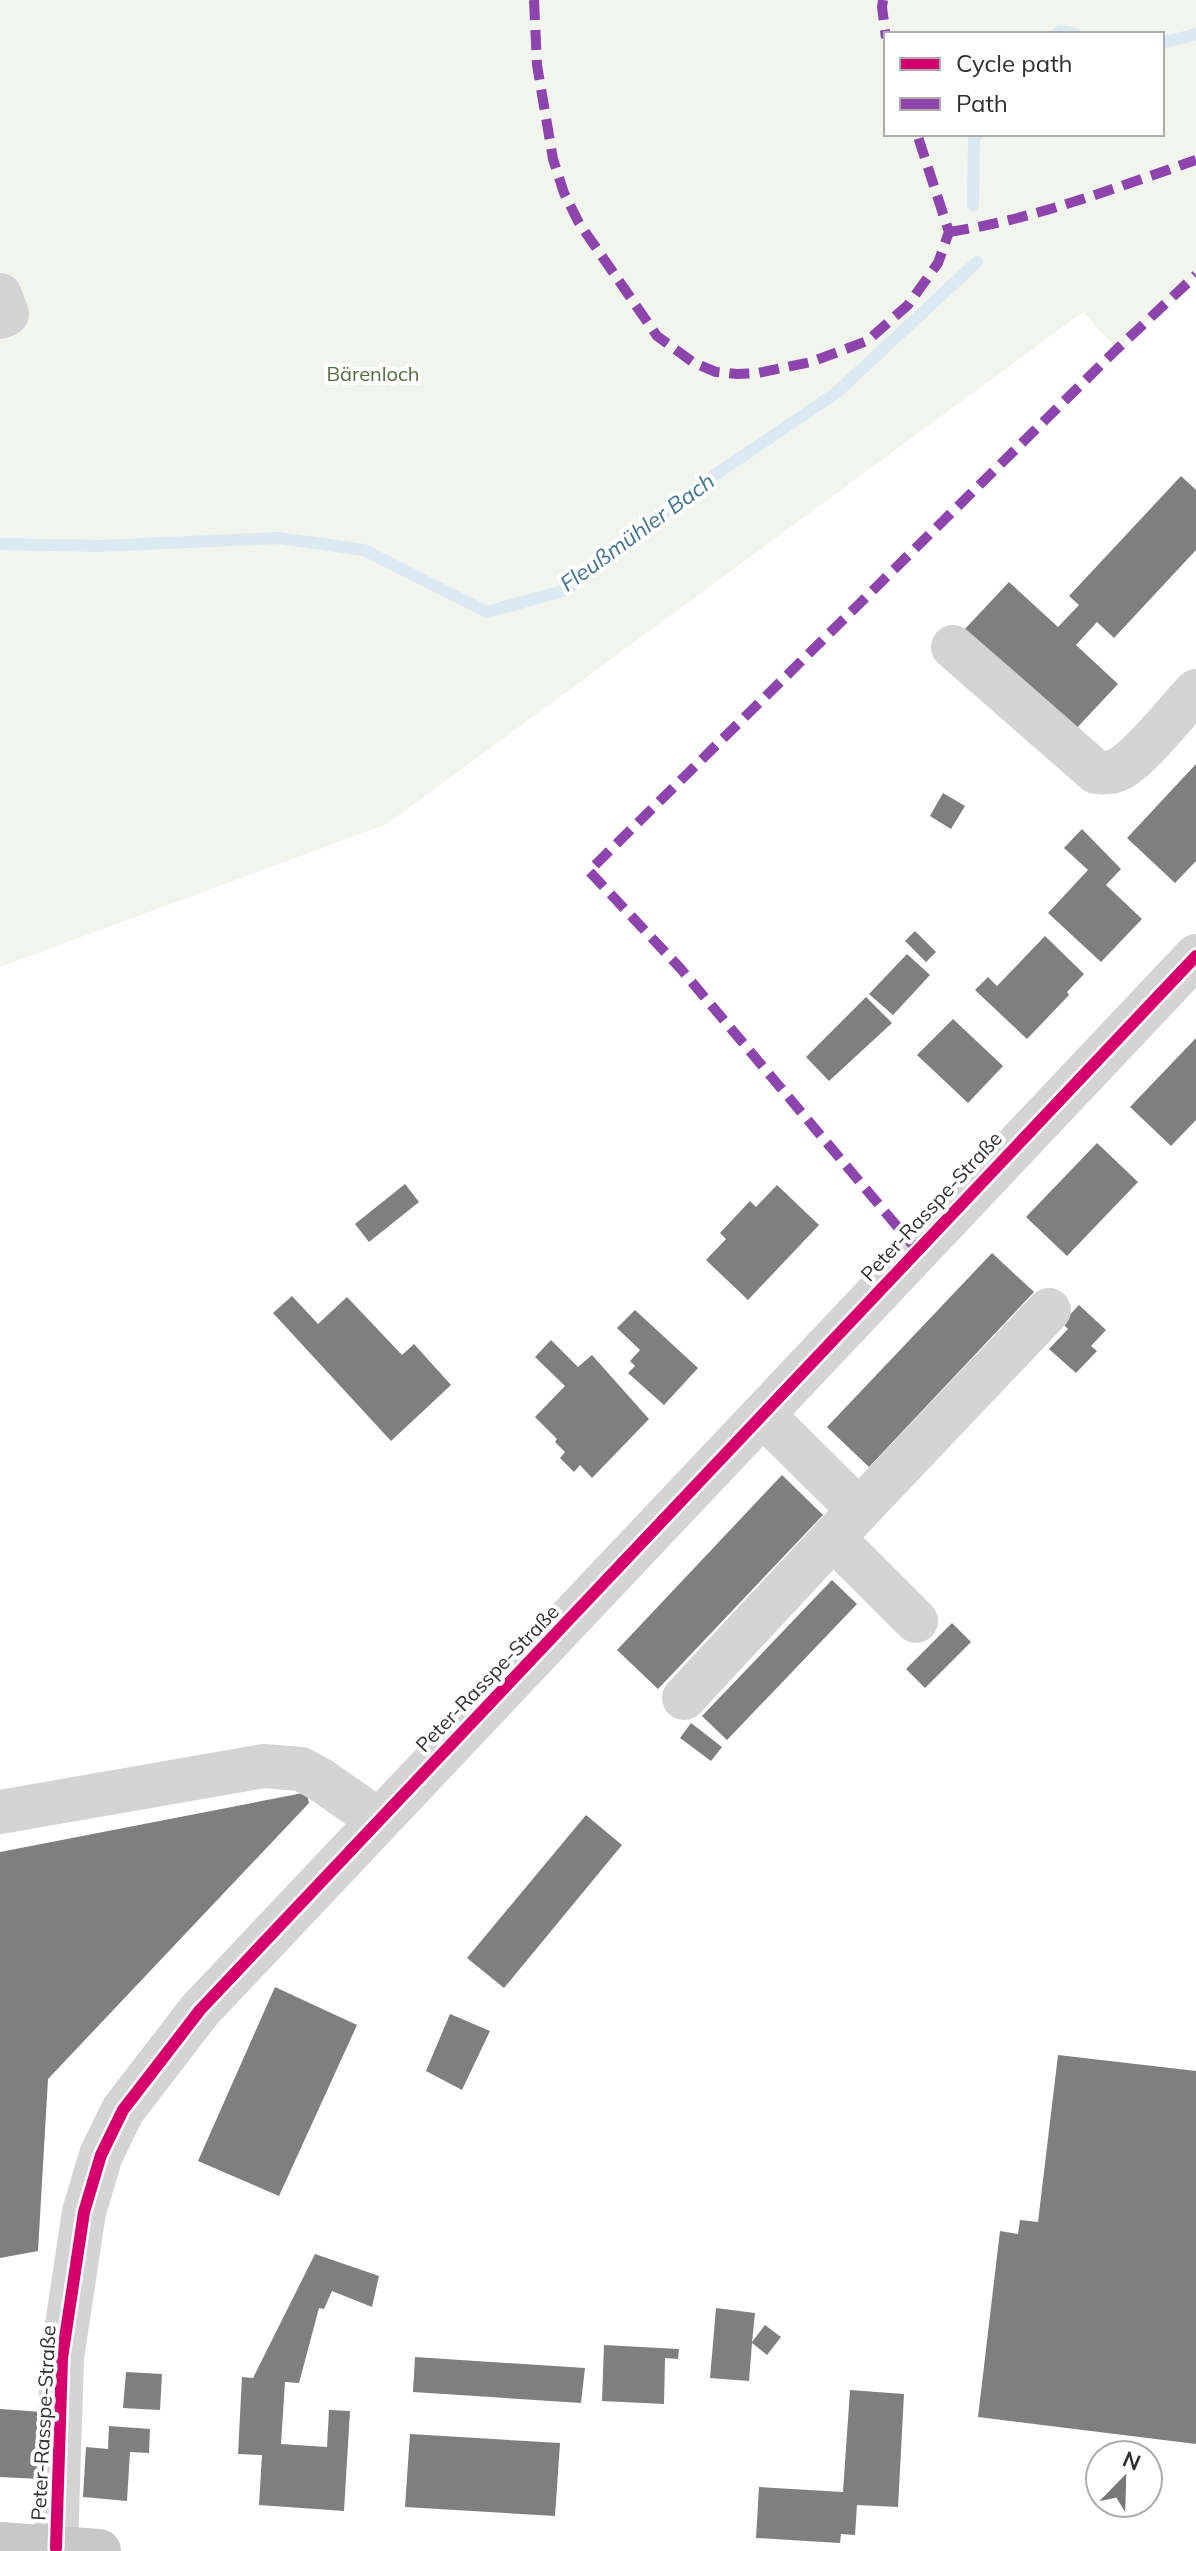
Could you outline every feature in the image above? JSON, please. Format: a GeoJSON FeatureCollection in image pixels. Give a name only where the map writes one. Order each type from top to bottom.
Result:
{"type":"FeatureCollection","features":[{"type":"Feature","properties":{"kind":"main road"},"geometry":{"type":"LineString","coordinates":[[0,2544],[99,2551]]}},
{"type":"Feature","properties":{"kind":"street"},"geometry":{"type":"LineString","coordinates":[[0,295],[7,314],[0,317]]}},
{"type":"Feature","properties":{"kind":"street"},"geometry":{"type":"LineString","coordinates":[[953,647],[1096,772],[1108,773],[1133,759],[1196,691]]}},
{"type":"Feature","properties":{"kind":"street","name":"Peter-Rasspe-Straße"},"geometry":{"type":"LineString","coordinates":[[56,2548],[62,2358],[84,2212],[101,2155],[123,2110],[200,2010],[1196,956]]}},
{"type":"Feature","properties":{"kind":"street"},"geometry":{"type":"LineString","coordinates":[[684,1698],[1049,1310]]}},
{"type":"Feature","properties":{"kind":"street"},"geometry":{"type":"LineString","coordinates":[[763,1415],[916,1621]]}},
{"type":"Feature","properties":{"kind":"street"},"geometry":{"type":"LineString","coordinates":[[0,1812],[264,1766],[301,1769],[378,1820]]}},
{"type":"Feature","properties":{"kind":"green space","name":"Bärenloch"},"geometry":{"type":"Polygon","coordinates":[[[0,0],[1196,0],[1196,275],[1117,349],[1083,312],[387,824],[0,967],[0,0]]]}},
{"type":"Feature","properties":{"kind":"building"},"geometry":{"type":"Polygon","coordinates":[[[1181,476],[1196,490],[1196,550],[1114,638],[1097,622],[1076,645],[1118,684],[1073,732],[964,630],[1009,582],[1058,627],[1079,605],[1069,596],[1181,476]]]}},
{"type":"Feature","properties":{"kind":"building"},"geometry":{"type":"Polygon","coordinates":[[[1196,764],[1196,861],[1175,883],[1127,838],[1196,764]]]}},
{"type":"Feature","properties":{"kind":"building"},"geometry":{"type":"Polygon","coordinates":[[[943,793],[965,806],[951,829],[930,816],[943,793]]]}},
{"type":"Feature","properties":{"kind":"building"},"geometry":{"type":"Polygon","coordinates":[[[1082,829],[1121,869],[1106,885],[1142,919],[1101,962],[1048,913],[1088,870],[1064,848],[1082,829]]]}},
{"type":"Feature","properties":{"kind":"building"},"geometry":{"type":"Polygon","coordinates":[[[915,931],[936,952],[926,962],[905,941],[915,931]]]}},
{"type":"Feature","properties":{"kind":"building"},"geometry":{"type":"Polygon","coordinates":[[[1045,936],[1084,974],[1067,992],[1069,995],[1027,1039],[975,990],[988,977],[997,986],[1045,936]]]}},
{"type":"Feature","properties":{"kind":"building"},"geometry":{"type":"Polygon","coordinates":[[[907,954],[930,975],[893,1015],[869,994],[907,954]]]}},
{"type":"Feature","properties":{"kind":"building"},"geometry":{"type":"Polygon","coordinates":[[[866,997],[892,1023],[829,1081],[806,1057],[866,997]]]}},
{"type":"Feature","properties":{"kind":"building"},"geometry":{"type":"Polygon","coordinates":[[[953,1019],[1003,1066],[968,1103],[917,1055],[953,1019]]]}},
{"type":"Feature","properties":{"kind":"building"},"geometry":{"type":"Polygon","coordinates":[[[1196,1038],[1196,1120],[1171,1146],[1130,1107],[1196,1038]]]}},
{"type":"Feature","properties":{"kind":"building"},"geometry":{"type":"Polygon","coordinates":[[[1097,1143],[1138,1182],[1067,1256],[1026,1217],[1097,1143]]]}},
{"type":"Feature","properties":{"kind":"building"},"geometry":{"type":"Polygon","coordinates":[[[405,1184],[419,1202],[369,1242],[355,1224],[405,1184]]]}},
{"type":"Feature","properties":{"kind":"building"},"geometry":{"type":"Polygon","coordinates":[[[777,1185],[819,1225],[748,1300],[706,1260],[726,1239],[720,1233],[750,1201],[756,1207],[777,1185]]]}},
{"type":"Feature","properties":{"kind":"building"},"geometry":{"type":"Polygon","coordinates":[[[992,1253],[1034,1292],[869,1467],[827,1427],[992,1253]]]}},
{"type":"Feature","properties":{"kind":"building"},"geometry":{"type":"Polygon","coordinates":[[[292,1296],[318,1324],[347,1297],[402,1355],[414,1344],[451,1385],[391,1441],[273,1313],[292,1296]]]}},
{"type":"Feature","properties":{"kind":"building"},"geometry":{"type":"Polygon","coordinates":[[[1079,1305],[1106,1330],[1091,1346],[1097,1351],[1076,1373],[1049,1349],[1068,1329],[1062,1323],[1079,1305]]]}},
{"type":"Feature","properties":{"kind":"building"},"geometry":{"type":"Polygon","coordinates":[[[635,1310],[698,1368],[664,1405],[628,1373],[635,1366],[630,1361],[640,1350],[617,1328],[635,1310]]]}},
{"type":"Feature","properties":{"kind":"building"},"geometry":{"type":"Polygon","coordinates":[[[551,1340],[578,1367],[592,1355],[649,1419],[592,1478],[580,1465],[574,1472],[560,1458],[565,1452],[535,1417],[565,1386],[535,1357],[551,1340]]]}},
{"type":"Feature","properties":{"kind":"building"},"geometry":{"type":"Polygon","coordinates":[[[782,1475],[823,1515],[658,1689],[617,1650],[782,1475]]]}},
{"type":"Feature","properties":{"kind":"building"},"geometry":{"type":"Polygon","coordinates":[[[832,1580],[857,1604],[727,1740],[702,1716],[832,1580]]]}},
{"type":"Feature","properties":{"kind":"building"},"geometry":{"type":"Polygon","coordinates":[[[952,1623],[971,1642],[925,1688],[906,1669],[952,1623]]]}},
{"type":"Feature","properties":{"kind":"building"},"geometry":{"type":"Polygon","coordinates":[[[691,1723],[722,1747],[711,1761],[680,1738],[691,1723]]]}},
{"type":"Feature","properties":{"kind":"building"},"geometry":{"type":"Polygon","coordinates":[[[303,1793],[307,1795],[309,1803],[48,2079],[38,2251],[0,2258],[0,1852],[303,1793]]]}},
{"type":"Feature","properties":{"kind":"building"},"geometry":{"type":"Polygon","coordinates":[[[586,1815],[622,1845],[504,1988],[467,1958],[586,1815]]]}},
{"type":"Feature","properties":{"kind":"building"},"geometry":{"type":"Polygon","coordinates":[[[275,1987],[357,2025],[279,2196],[198,2161],[275,1987]]]}},
{"type":"Feature","properties":{"kind":"building"},"geometry":{"type":"Polygon","coordinates":[[[450,2014],[490,2031],[462,2090],[426,2071],[450,2014]]]}},
{"type":"Feature","properties":{"kind":"building"},"geometry":{"type":"Polygon","coordinates":[[[1058,2055],[1196,2071],[1196,2444],[978,2417],[1000,2231],[1018,2234],[1020,2220],[1038,2222],[1058,2055]]]}},
{"type":"Feature","properties":{"kind":"building"},"geometry":{"type":"Polygon","coordinates":[[[315,2254],[379,2276],[372,2307],[332,2291],[324,2309],[319,2308],[299,2383],[285,2382],[281,2444],[327,2447],[329,2410],[350,2411],[344,2511],[259,2505],[262,2455],[238,2454],[242,2377],[253,2378],[315,2254]]]}},
{"type":"Feature","properties":{"kind":"building"},"geometry":{"type":"Polygon","coordinates":[[[716,2308],[755,2313],[752,2342],[765,2325],[781,2337],[767,2355],[752,2343],[749,2381],[710,2378],[716,2308]]]}},
{"type":"Feature","properties":{"kind":"building"},"geometry":{"type":"Polygon","coordinates":[[[604,2345],[679,2349],[678,2359],[665,2358],[664,2404],[602,2401],[604,2345]]]}},
{"type":"Feature","properties":{"kind":"building"},"geometry":{"type":"Polygon","coordinates":[[[415,2357],[585,2368],[581,2403],[413,2392],[415,2357]]]}},
{"type":"Feature","properties":{"kind":"building"},"geometry":{"type":"Polygon","coordinates":[[[126,2372],[162,2374],[160,2410],[123,2408],[126,2372]]]}},
{"type":"Feature","properties":{"kind":"building"},"geometry":{"type":"Polygon","coordinates":[[[850,2390],[904,2394],[898,2507],[857,2505],[855,2535],[841,2534],[840,2543],[756,2538],[759,2487],[843,2492],[850,2390]]]}},
{"type":"Feature","properties":{"kind":"building"},"geometry":{"type":"Polygon","coordinates":[[[0,2409],[43,2412],[39,2479],[0,2477],[0,2409]]]}},
{"type":"Feature","properties":{"kind":"building"},"geometry":{"type":"Polygon","coordinates":[[[109,2426],[150,2429],[149,2453],[130,2452],[127,2501],[83,2497],[86,2447],[108,2449],[109,2426]]]}},
{"type":"Feature","properties":{"kind":"building"},"geometry":{"type":"Polygon","coordinates":[[[410,2434],[560,2443],[555,2516],[405,2507],[410,2434]]]}},
{"type":"Feature","properties":{"kind":"waterway","name":"Fleußmühler Bach"},"geometry":{"type":"LineString","coordinates":[[1059,32],[1065,32]]}},
{"type":"Feature","properties":{"kind":"waterway","name":"Fleußmühler Bach"},"geometry":{"type":"LineString","coordinates":[[1164,42],[1196,34]]}},
{"type":"Feature","properties":{"kind":"waterway","name":"Fleußmühler Bach"},"geometry":{"type":"LineString","coordinates":[[973,205],[976,136]]}},
{"type":"Feature","properties":{"kind":"waterway","name":"Fleußmühler Bach"},"geometry":{"type":"LineString","coordinates":[[0,544],[99,546],[279,538],[364,550],[487,612],[566,590],[694,489],[836,393],[977,262]]}},
{"type":"Feature","properties":{"kind":"marked path"},"geometry":{"type":"LineString","coordinates":[[534,0],[537,65],[553,159],[564,193],[579,223],[657,336],[694,363],[716,372],[758,373],[811,362],[867,341],[908,305],[938,263],[949,232],[918,136]]}},
{"type":"Feature","properties":{"kind":"marked path"},"geometry":{"type":"LineString","coordinates":[[883,0],[885,32]]}},
{"type":"Feature","properties":{"kind":"marked path"},"geometry":{"type":"LineString","coordinates":[[949,232],[1044,211],[1196,160]]}},
{"type":"Feature","properties":{"kind":"marked path"},"geometry":{"type":"LineString","coordinates":[[917,1250],[680,968],[589,871],[1117,349],[1196,275]]}},
{"type":"Feature","properties":{"kind":"cycle path"},"geometry":{"type":"LineString","coordinates":[[56,2548],[62,2358],[84,2212],[101,2155],[123,2110],[200,2010],[1196,956]]}}]}
